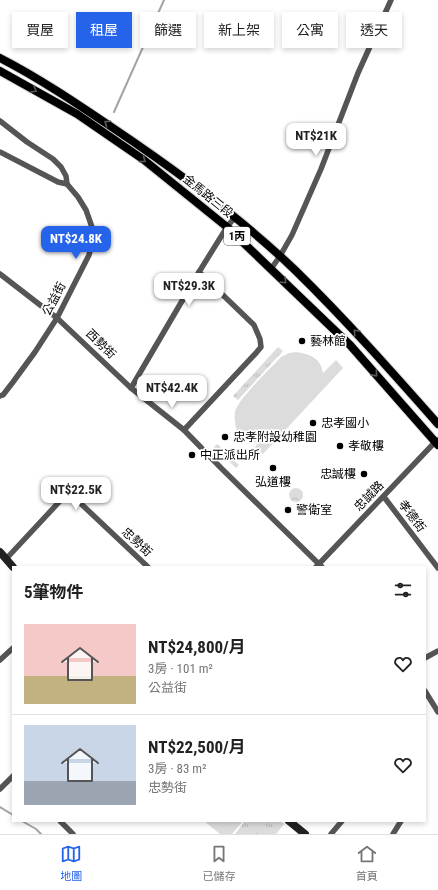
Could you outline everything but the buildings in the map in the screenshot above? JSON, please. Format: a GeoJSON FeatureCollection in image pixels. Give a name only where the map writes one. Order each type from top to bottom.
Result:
{"type":"FeatureCollection","features":[{"type":"Feature","properties":{"kind":"main road","name":"金馬路三段"},"geometry":{"type":"LineString","coordinates":[[0,58],[65,95],[154,155],[235,217],[280,256],[340,316],[438,424]]}},
{"type":"Feature","properties":{"kind":"main road","name":"金馬路三段"},"geometry":{"type":"LineString","coordinates":[[0,71],[77,114],[128,149],[144,160],[227,227],[350,345],[437,442]]}},
{"type":"Feature","properties":{"kind":"main road"},"geometry":{"type":"LineString","coordinates":[[128,149],[133,141]]}},
{"type":"Feature","properties":{"kind":"street"},"geometry":{"type":"LineString","coordinates":[[271,269],[292,235],[321,169],[358,73],[391,0]]}},
{"type":"Feature","properties":{"kind":"street"},"geometry":{"type":"LineString","coordinates":[[0,121],[27,142],[53,159],[61,167],[66,176],[67,184],[58,182],[0,152]]}},
{"type":"Feature","properties":{"kind":"street","name":"公益街"},"geometry":{"type":"LineString","coordinates":[[0,396],[3,395],[35,352],[57,318],[88,255],[93,240],[92,230],[86,210],[78,197],[67,184]]}},
{"type":"Feature","properties":{"kind":"street"},"geometry":{"type":"LineString","coordinates":[[132,388],[199,272],[227,227],[235,217]]}},
{"type":"Feature","properties":{"kind":"street"},"geometry":{"type":"LineString","coordinates":[[184,430],[260,347],[260,340],[254,325],[199,272]]}},
{"type":"Feature","properties":{"kind":"street","name":"西勢街"},"geometry":{"type":"LineString","coordinates":[[0,274],[57,318],[132,388],[184,430],[319,566]]}},
{"type":"Feature","properties":{"kind":"street","name":"忠誠路"},"geometry":{"type":"LineString","coordinates":[[319,566],[437,442]]}},
{"type":"Feature","properties":{"kind":"street","name":"忠勢街"},"geometry":{"type":"LineString","coordinates":[[6,559],[60,501],[69,497],[78,500],[147,566]]}},
{"type":"Feature","properties":{"kind":"street","name":"孝德街"},"geometry":{"type":"LineString","coordinates":[[384,497],[438,568]]}},
{"type":"Feature","properties":{"kind":"street"},"geometry":{"type":"LineString","coordinates":[[0,552],[12,566]]}},
{"type":"Feature","properties":{"kind":"street"},"geometry":{"type":"LineString","coordinates":[[0,660],[12,649]]}},
{"type":"Feature","properties":{"kind":"street"},"geometry":{"type":"LineString","coordinates":[[426,657],[438,651]]}},
{"type":"Feature","properties":{"kind":"street"},"geometry":{"type":"LineString","coordinates":[[426,693],[438,712]]}},
{"type":"Feature","properties":{"kind":"street"},"geometry":{"type":"LineString","coordinates":[[0,789],[12,777]]}},
{"type":"Feature","properties":{"kind":"street"},"geometry":{"type":"LineString","coordinates":[[61,822],[73,834]]}},
{"type":"Feature","properties":{"kind":"street"},"geometry":{"type":"LineString","coordinates":[[290,822],[305,834]]}},
{"type":"Feature","properties":{"kind":"street"},"geometry":{"type":"LineString","coordinates":[[331,834],[341,822]]}},
{"type":"Feature","properties":{"kind":"street"},"geometry":{"type":"LineString","coordinates":[[393,834],[399,822]]}},
{"type":"Feature","properties":{"kind":"green space"},"geometry":{"type":"Polygon","coordinates":[[[278,347],[283,351],[238,400],[233,396],[278,347]]]}},
{"type":"Feature","properties":{"kind":"green space"},"geometry":{"type":"Polygon","coordinates":[[[296,352],[306,354],[317,360],[323,373],[336,360],[343,368],[263,454],[255,447],[258,443],[245,438],[237,431],[235,412],[248,392],[281,357],[289,353],[296,352]]]}},
{"type":"Feature","properties":{"kind":"green space"},"geometry":{"type":"Polygon","coordinates":[[[217,444],[239,465],[236,468],[214,447],[217,444]]]}},
{"type":"Feature","properties":{"kind":"green space"},"geometry":{"type":"Polygon","coordinates":[[[293,488],[299,488],[303,492],[303,498],[299,502],[293,502],[289,498],[289,492],[293,488]]]}},
{"type":"Feature","properties":{"kind":"green space"},"geometry":{"type":"Polygon","coordinates":[[[205,822],[242,822],[232,834],[220,834],[205,822]]]}},
{"type":"Feature","properties":{"kind":"green space"},"geometry":{"type":"Polygon","coordinates":[[[244,822],[281,822],[284,824],[276,834],[235,834],[244,822]]]}},
{"type":"Feature","properties":{"kind":"waterway"},"geometry":{"type":"LineString","coordinates":[[114,112],[164,0]]}},
{"type":"Feature","properties":{"kind":"waterway"},"geometry":{"type":"LineString","coordinates":[[0,807],[12,814]]}},
{"type":"Feature","properties":{"kind":"waterway"},"geometry":{"type":"LineString","coordinates":[[24,822],[36,829],[41,834]]}},
{"type":"Feature","properties":{"kind":"place","name":"藝林館"},"geometry":{"type":"Point","coordinates":[302,341]}},
{"type":"Feature","properties":{"kind":"place","name":"忠孝國小"},"geometry":{"type":"Point","coordinates":[313,423]}},
{"type":"Feature","properties":{"kind":"place","name":"忠孝附設幼稚園"},"geometry":{"type":"Point","coordinates":[225,437]}},
{"type":"Feature","properties":{"kind":"place","name":"孝敬樓"},"geometry":{"type":"Point","coordinates":[340,446]}},
{"type":"Feature","properties":{"kind":"place","name":"中正派出所"},"geometry":{"type":"Point","coordinates":[192,455]}},
{"type":"Feature","properties":{"kind":"place","name":"弘道樓"},"geometry":{"type":"Point","coordinates":[273,468]}},
{"type":"Feature","properties":{"kind":"place","name":"忠誠樓"},"geometry":{"type":"Point","coordinates":[364,474]}},
{"type":"Feature","properties":{"kind":"place","name":"警衛室"},"geometry":{"type":"Point","coordinates":[288,510]}}]}
